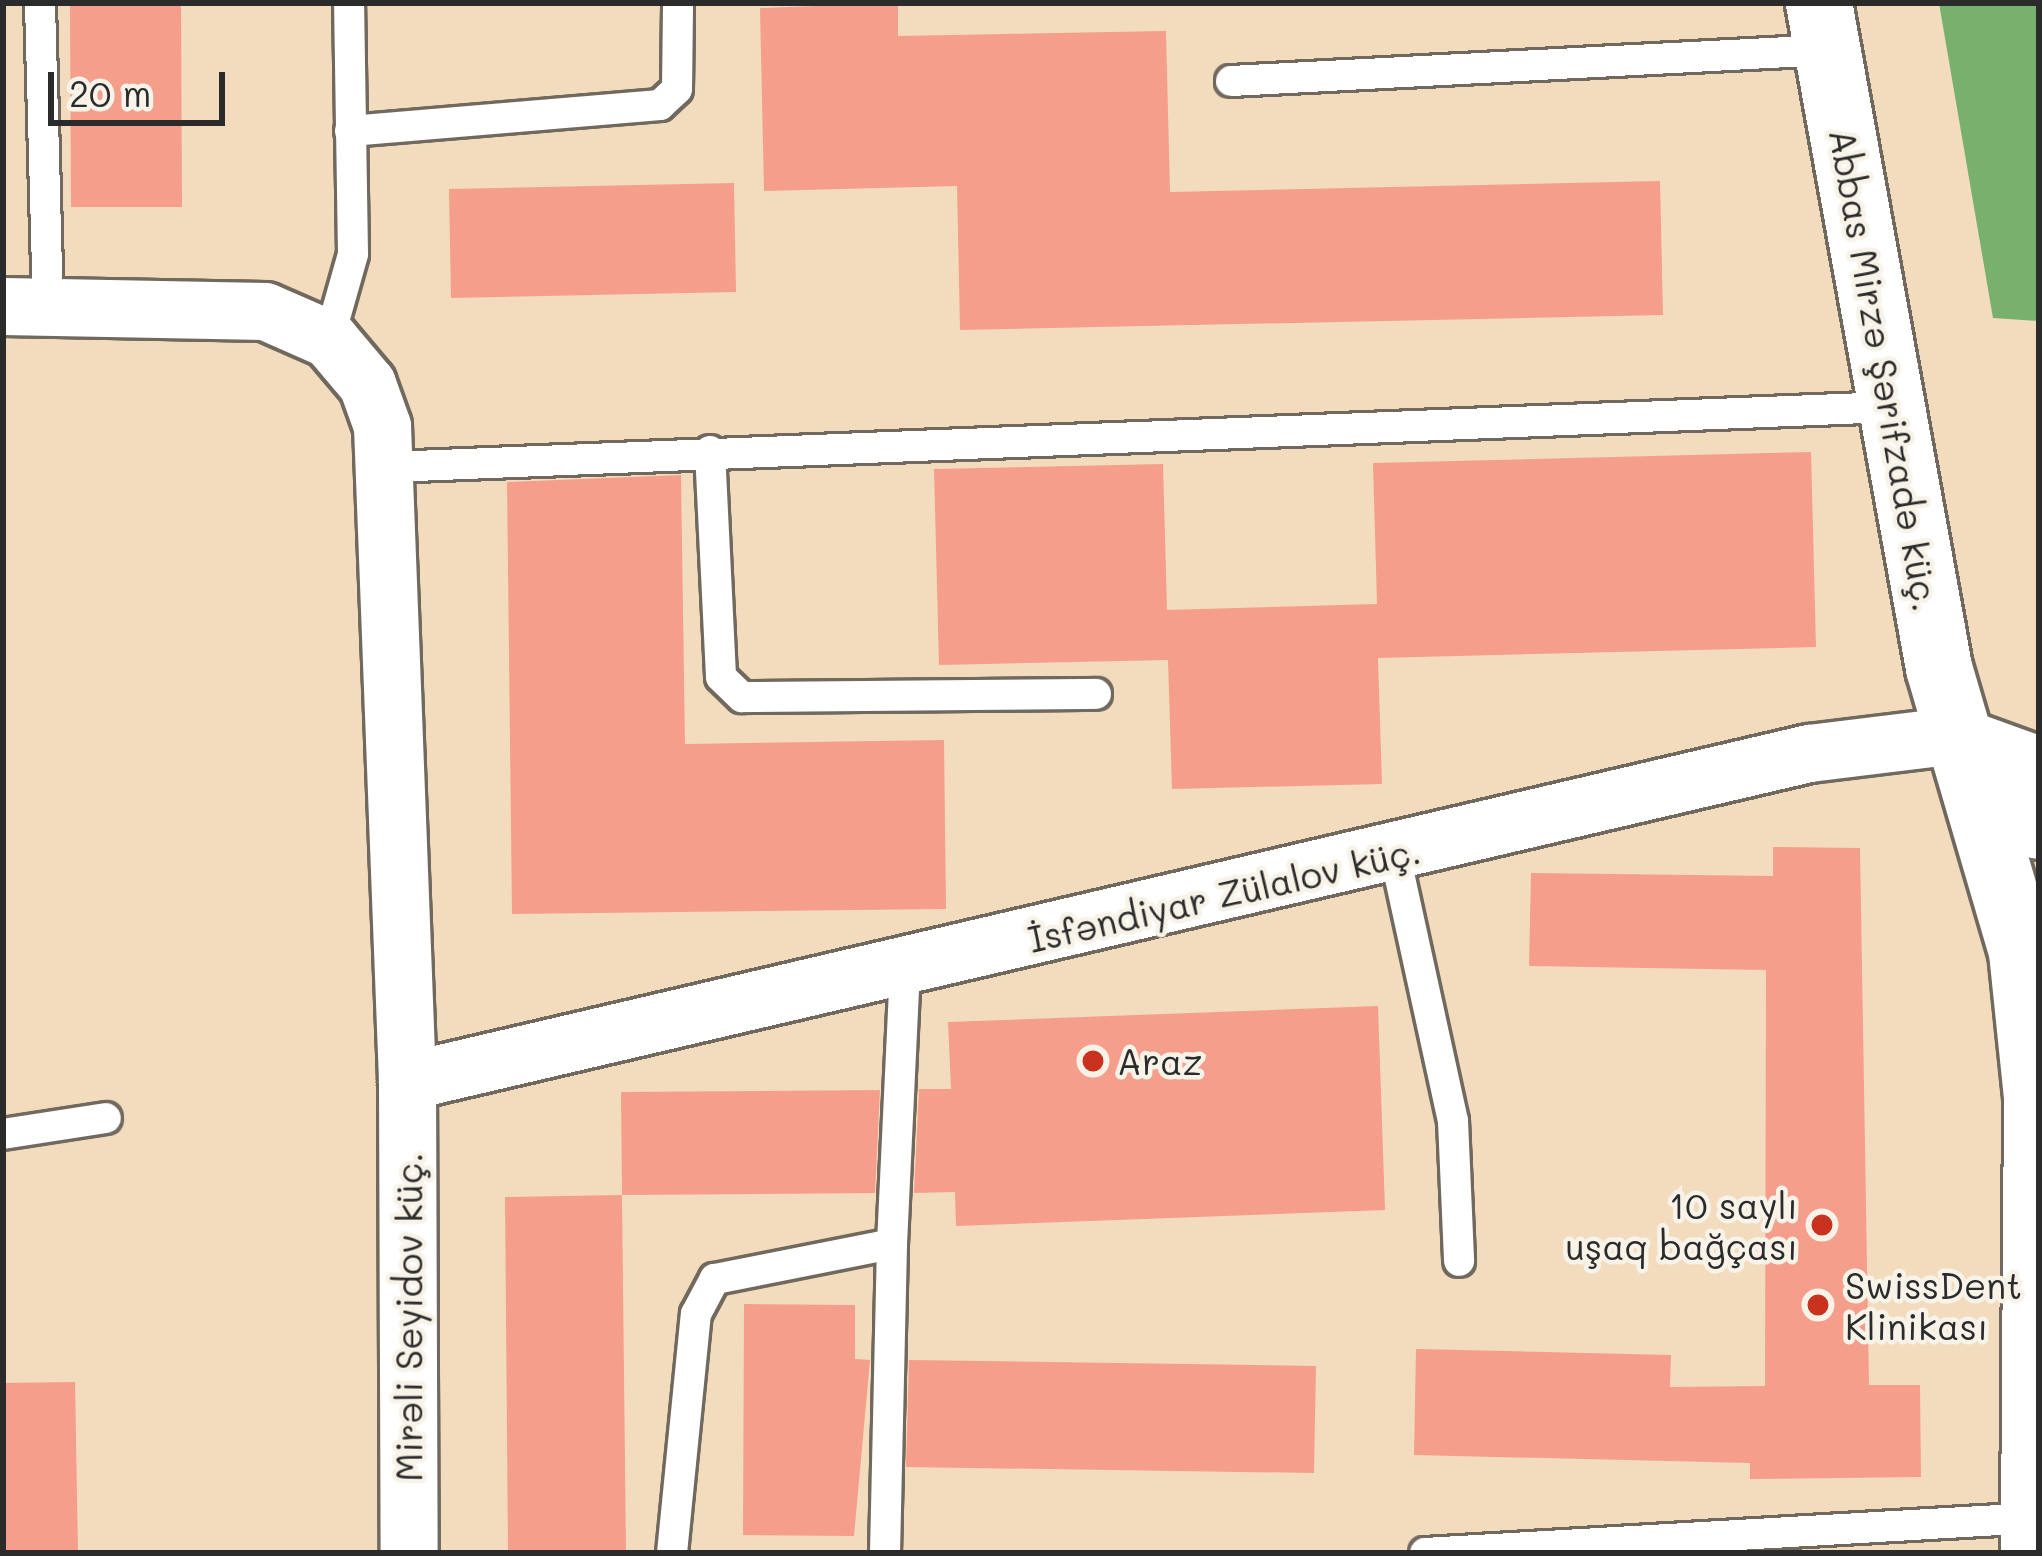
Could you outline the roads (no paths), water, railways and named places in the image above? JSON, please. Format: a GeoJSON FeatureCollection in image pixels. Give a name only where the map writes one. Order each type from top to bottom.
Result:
{"type":"FeatureCollection","features":[{"type":"Feature","properties":{"kind":"main road","name":"Abbas Mirzə Şərifzadə küç."},"geometry":{"type":"LineString","coordinates":[[1823,27],[1957,735],[2004,878],[2032,1037],[2034,1536]]}},
{"type":"Feature","properties":{"kind":"main road"},"geometry":{"type":"LineString","coordinates":[[1957,735],[2039,826]]}},
{"type":"Feature","properties":{"kind":"street"},"geometry":{"type":"LineString","coordinates":[[26,306],[206,303],[329,339]]}},
{"type":"Feature","properties":{"kind":"street","name":"Mirəli Seyidov küç."},"geometry":{"type":"LineString","coordinates":[[329,339],[367,384],[390,467],[407,1081],[409,1553]]}},
{"type":"Feature","properties":{"kind":"street","name":"İsfəndiyar Zülalov küç."},"geometry":{"type":"LineString","coordinates":[[407,1081],[1395,855],[1809,753],[1957,735],[2039,765]]}},
{"type":"Feature","properties":{"kind":"lane"},"geometry":{"type":"LineString","coordinates":[[26,306],[40,3]]}},
{"type":"Feature","properties":{"kind":"lane"},"geometry":{"type":"LineString","coordinates":[[329,339],[353,254],[349,3]]}},
{"type":"Feature","properties":{"kind":"lane"},"geometry":{"type":"LineString","coordinates":[[350,130],[660,105],[676,89],[679,3]]}},
{"type":"Feature","properties":{"kind":"lane"},"geometry":{"type":"LineString","coordinates":[[1231,81],[1823,27]]}},
{"type":"Feature","properties":{"kind":"lane"},"geometry":{"type":"LineString","coordinates":[[390,467],[1892,407]]}},
{"type":"Feature","properties":{"kind":"lane"},"geometry":{"type":"LineString","coordinates":[[710,451],[721,677],[742,697],[1096,694]]}},
{"type":"Feature","properties":{"kind":"lane"},"geometry":{"type":"LineString","coordinates":[[1395,855],[1453,1121],[1459,1262]]}},
{"type":"Feature","properties":{"kind":"lane"},"geometry":{"type":"LineString","coordinates":[[885,1553],[904,967]]}},
{"type":"Feature","properties":{"kind":"lane"},"geometry":{"type":"LineString","coordinates":[[3,1134],[106,1118]]}},
{"type":"Feature","properties":{"kind":"lane"},"geometry":{"type":"LineString","coordinates":[[672,1553],[696,1314],[716,1279],[892,1244]]}},
{"type":"Feature","properties":{"kind":"lane"},"geometry":{"type":"LineString","coordinates":[[1425,1553],[2034,1536]]}},
{"type":"Feature","properties":{"kind":"place","name":"Araz"},"geometry":{"type":"Point","coordinates":[1093,1061]}},
{"type":"Feature","properties":{"kind":"place","name":"10 saylı uşaq bağçası"},"geometry":{"type":"Point","coordinates":[1822,1225]}},
{"type":"Feature","properties":{"kind":"place","name":"SwissDent Klinikası"},"geometry":{"type":"Point","coordinates":[1818,1305]}}]}
